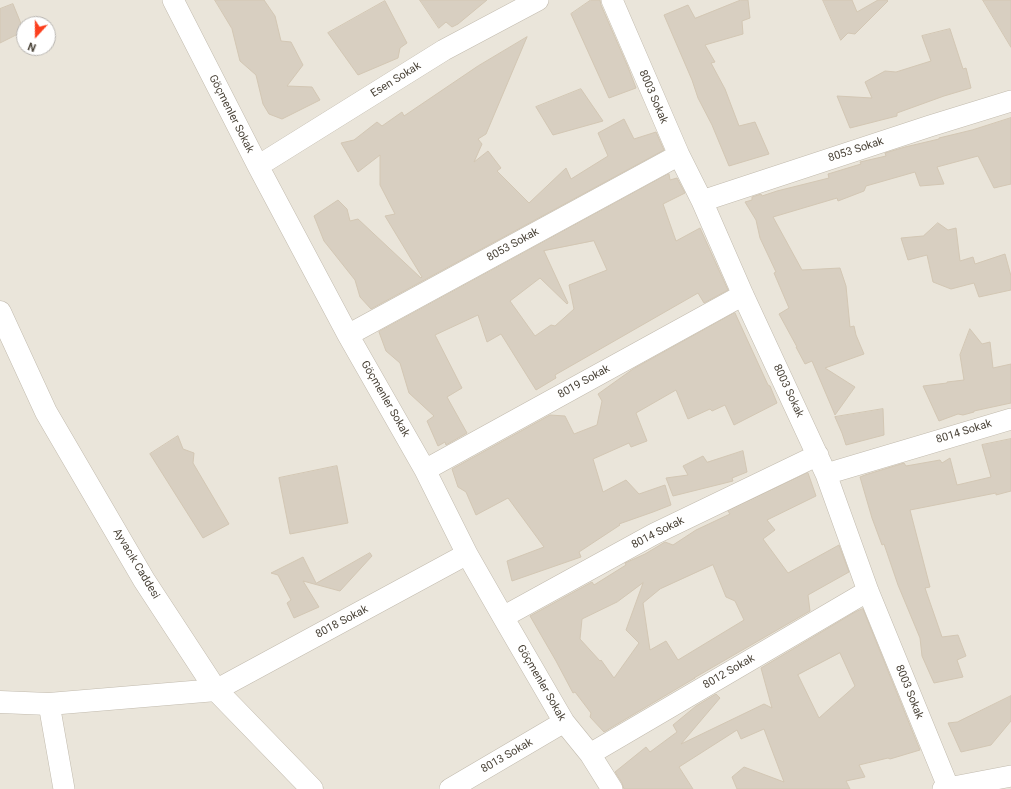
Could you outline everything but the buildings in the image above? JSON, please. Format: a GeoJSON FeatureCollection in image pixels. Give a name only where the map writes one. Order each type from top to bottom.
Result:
{"type":"FeatureCollection","features":[{"type":"Feature","properties":{"kind":"street","name":"Göçmenler Sokak"},"geometry":{"type":"LineString","coordinates":[[173,0],[258,166],[348,335],[425,470],[467,554],[564,722],[590,754],[612,789]]}},
{"type":"Feature","properties":{"kind":"street","name":"Esen Sokak"},"geometry":{"type":"LineString","coordinates":[[258,166],[444,50],[538,0]]}},
{"type":"Feature","properties":{"kind":"street","name":"8003 Sokak"},"geometry":{"type":"LineString","coordinates":[[612,0],[678,155],[702,200],[743,295],[818,455],[868,591],[946,788]]}},
{"type":"Feature","properties":{"kind":"street","name":"8053 Sokak"},"geometry":{"type":"LineString","coordinates":[[702,200],[922,128],[1011,101]]}},
{"type":"Feature","properties":{"kind":"street","name":"8053 Sokak"},"geometry":{"type":"LineString","coordinates":[[348,335],[678,155]]}},
{"type":"Feature","properties":{"kind":"street","name":"8019 Sokak"},"geometry":{"type":"LineString","coordinates":[[425,470],[743,295]]}},
{"type":"Feature","properties":{"kind":"street","name":"Ayvacık Caddesi"},"geometry":{"type":"LineString","coordinates":[[0,312],[46,412],[144,580],[216,690],[312,789]]}},
{"type":"Feature","properties":{"kind":"street","name":"8014 Sokak"},"geometry":{"type":"LineString","coordinates":[[826,474],[1011,419]]}},
{"type":"Feature","properties":{"kind":"street","name":"8014 Sokak"},"geometry":{"type":"LineString","coordinates":[[503,617],[654,534],[818,455]]}},
{"type":"Feature","properties":{"kind":"street","name":"8018 Sokak"},"geometry":{"type":"LineString","coordinates":[[216,690],[467,554]]}},
{"type":"Feature","properties":{"kind":"street","name":"8012 Sokak"},"geometry":{"type":"LineString","coordinates":[[590,754],[868,591]]}},
{"type":"Feature","properties":{"kind":"street"},"geometry":{"type":"LineString","coordinates":[[0,702],[49,704],[216,690]]}},
{"type":"Feature","properties":{"kind":"street"},"geometry":{"type":"LineString","coordinates":[[49,704],[64,789]]}},
{"type":"Feature","properties":{"kind":"street","name":"8013 Sokak"},"geometry":{"type":"LineString","coordinates":[[450,789],[564,722]]}},
{"type":"Feature","properties":{"kind":"street"},"geometry":{"type":"LineString","coordinates":[[946,788],[1011,776]]}},
{"type":"Feature","properties":{"kind":"shaded area"},"geometry":{"type":"Polygon","coordinates":[[[0,0],[1011,0],[1011,789],[0,789],[0,0]]]}}]}
